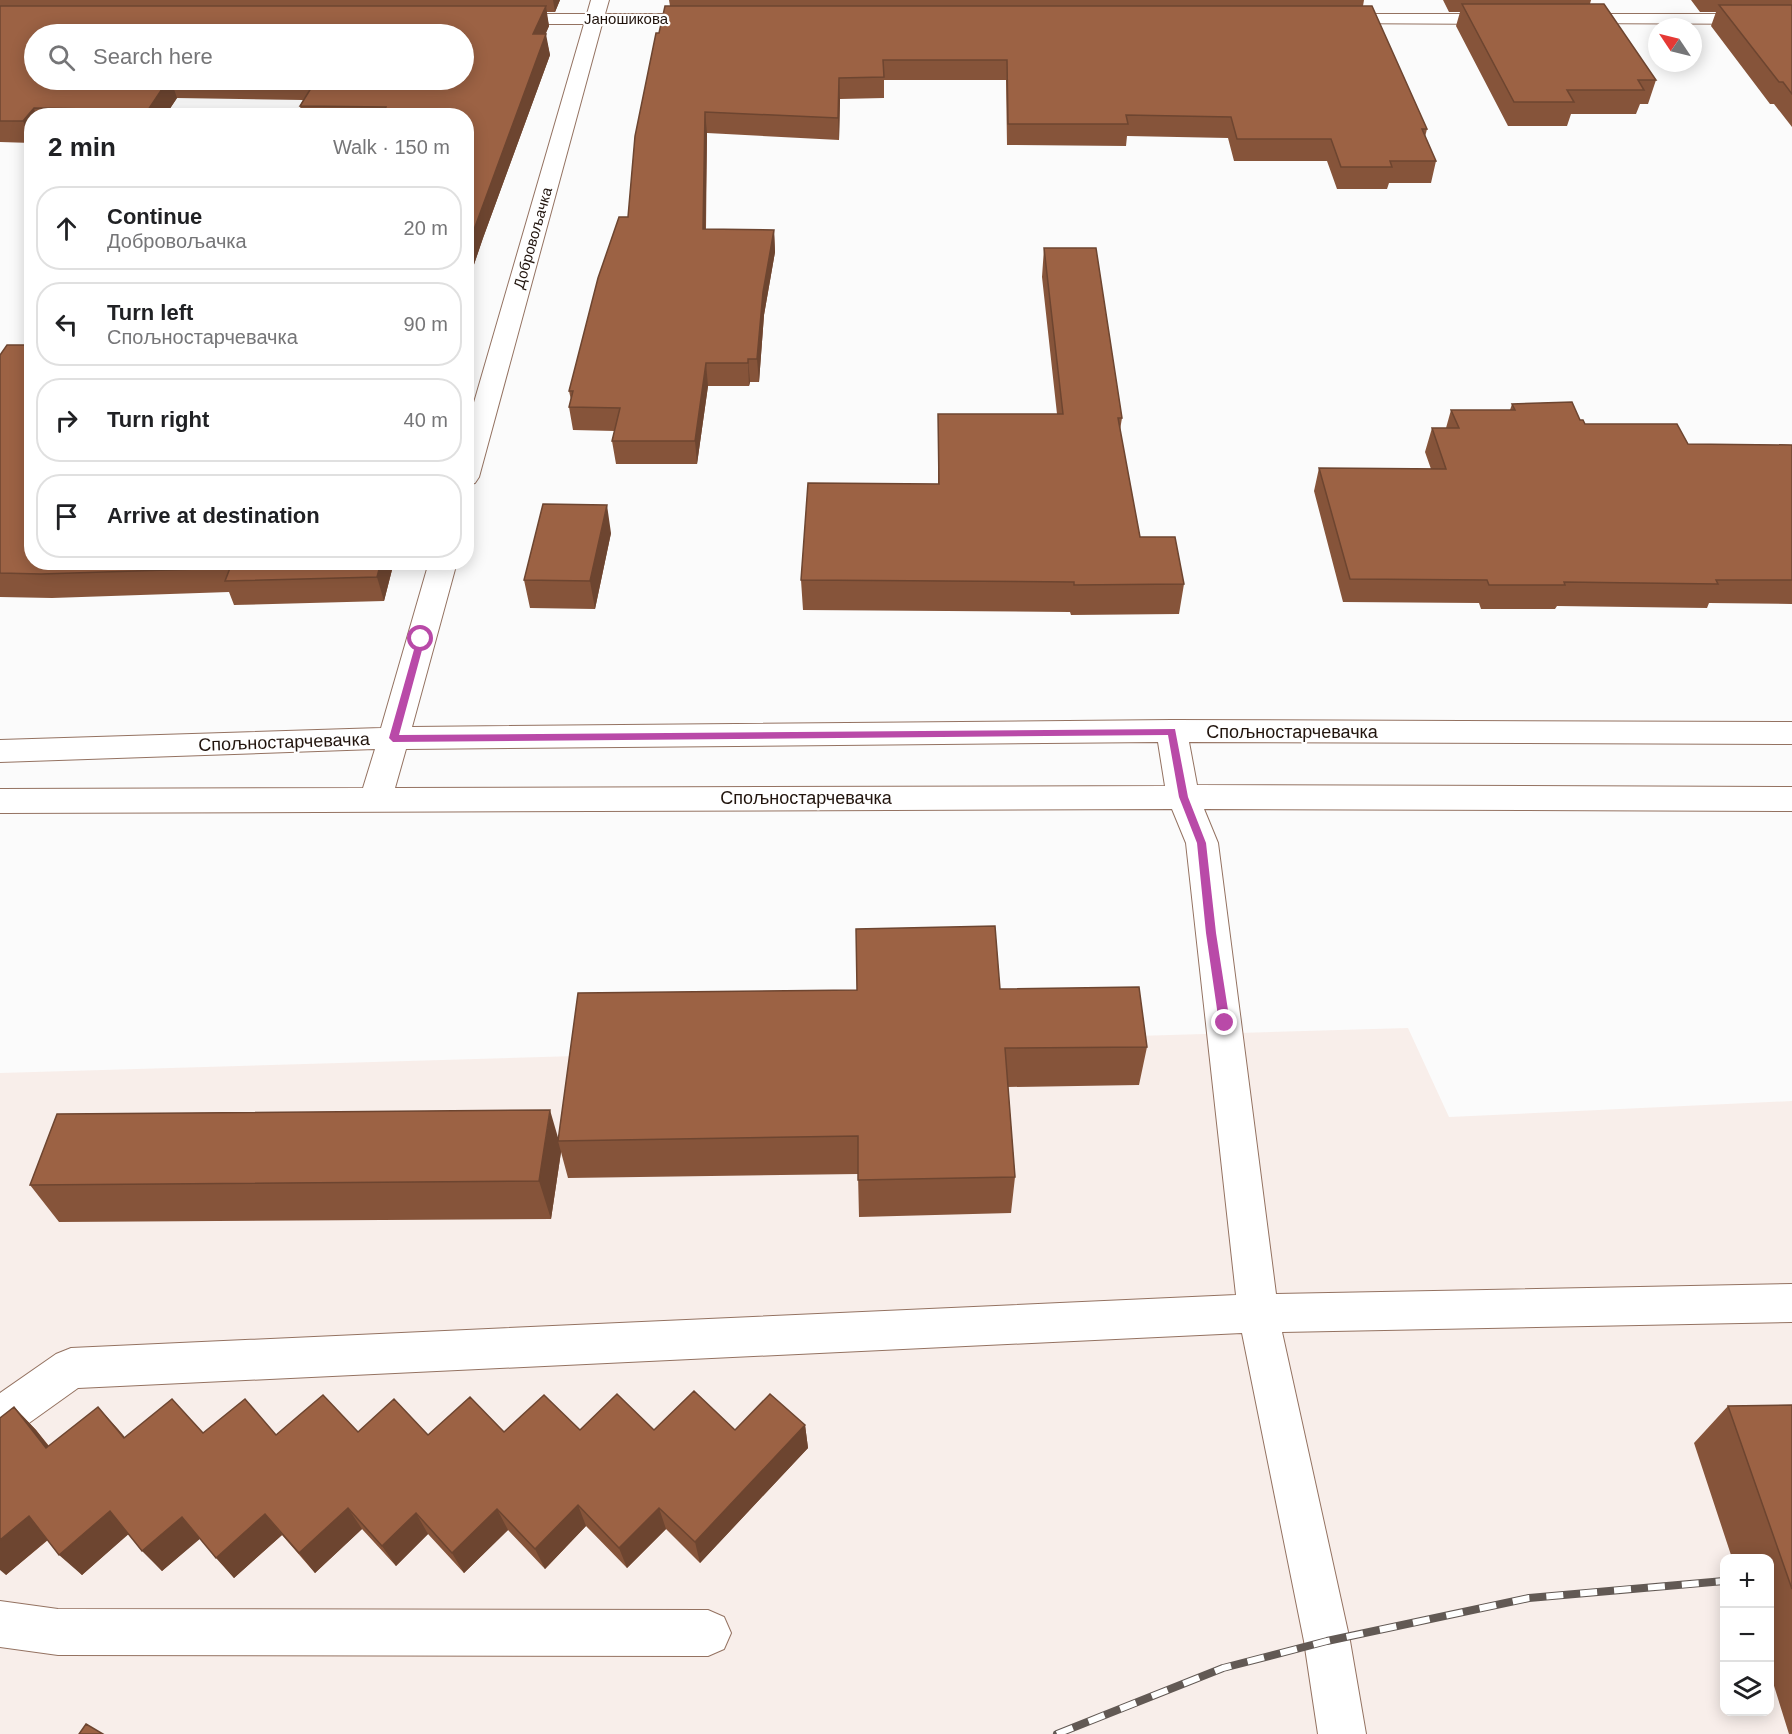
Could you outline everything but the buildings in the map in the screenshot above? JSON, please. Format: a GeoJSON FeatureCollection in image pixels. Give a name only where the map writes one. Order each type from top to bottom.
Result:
{"type":"FeatureCollection","features":[{"type":"Feature","properties":{"kind":"street","name":"Јаношикова"},"geometry":{"type":"LineString","coordinates":[[485,19],[597,9],[723,19]]}},
{"type":"Feature","properties":{"kind":"street","name":"Добровољачка"},"geometry":{"type":"LineString","coordinates":[[474,448],[597,9]]}},
{"type":"Feature","properties":{"kind":"street"},"geometry":{"type":"LineString","coordinates":[[1317,19],[1519,19]]}},
{"type":"Feature","properties":{"kind":"street"},"geometry":{"type":"LineString","coordinates":[[1554,19],[1792,19]]}},
{"type":"Feature","properties":{"kind":"street"},"geometry":{"type":"LineString","coordinates":[[376,799],[440,570]]}},
{"type":"Feature","properties":{"kind":"street"},"geometry":{"type":"LineString","coordinates":[[1172,731],[1183,797],[1202,843],[1258,1313],[1327,1641],[1342,1734]]}},
{"type":"Feature","properties":{"kind":"street","name":"Спољностарчевачка"},"geometry":{"type":"LineString","coordinates":[[0,751],[393,738],[1172,731],[1792,733]]}},
{"type":"Feature","properties":{"kind":"street","name":"Спољностарчевачка"},"geometry":{"type":"LineString","coordinates":[[0,801],[1183,797],[1792,799]]}},
{"type":"Feature","properties":{"kind":"street"},"geometry":{"type":"LineString","coordinates":[[0,1418],[71,1368],[1258,1313],[1792,1303]]}},
{"type":"Feature","properties":{"kind":"street"},"geometry":{"type":"LineString","coordinates":[[0,1624],[58,1632],[708,1634]]}},
{"type":"Feature","properties":{"kind":"shaded area"},"geometry":{"type":"Polygon","coordinates":[[[911,984],[1059,992],[1068,1038],[1408,1028],[1449,1117],[1792,1101],[1792,1734],[0,1734],[0,1073],[917,1046],[911,984]]]}},
{"type":"Feature","properties":{"kind":"railway"},"geometry":{"type":"LineString","coordinates":[[1057,1734],[1223,1668],[1327,1641],[1529,1598],[1720,1581]]}},
{"type":"Feature","properties":{"kind":"route"},"geometry":{"type":"LineString","coordinates":[[421,639],[393,738],[1172,731],[1183,797],[1202,843],[1211,933],[1225,1023]]}}]}
